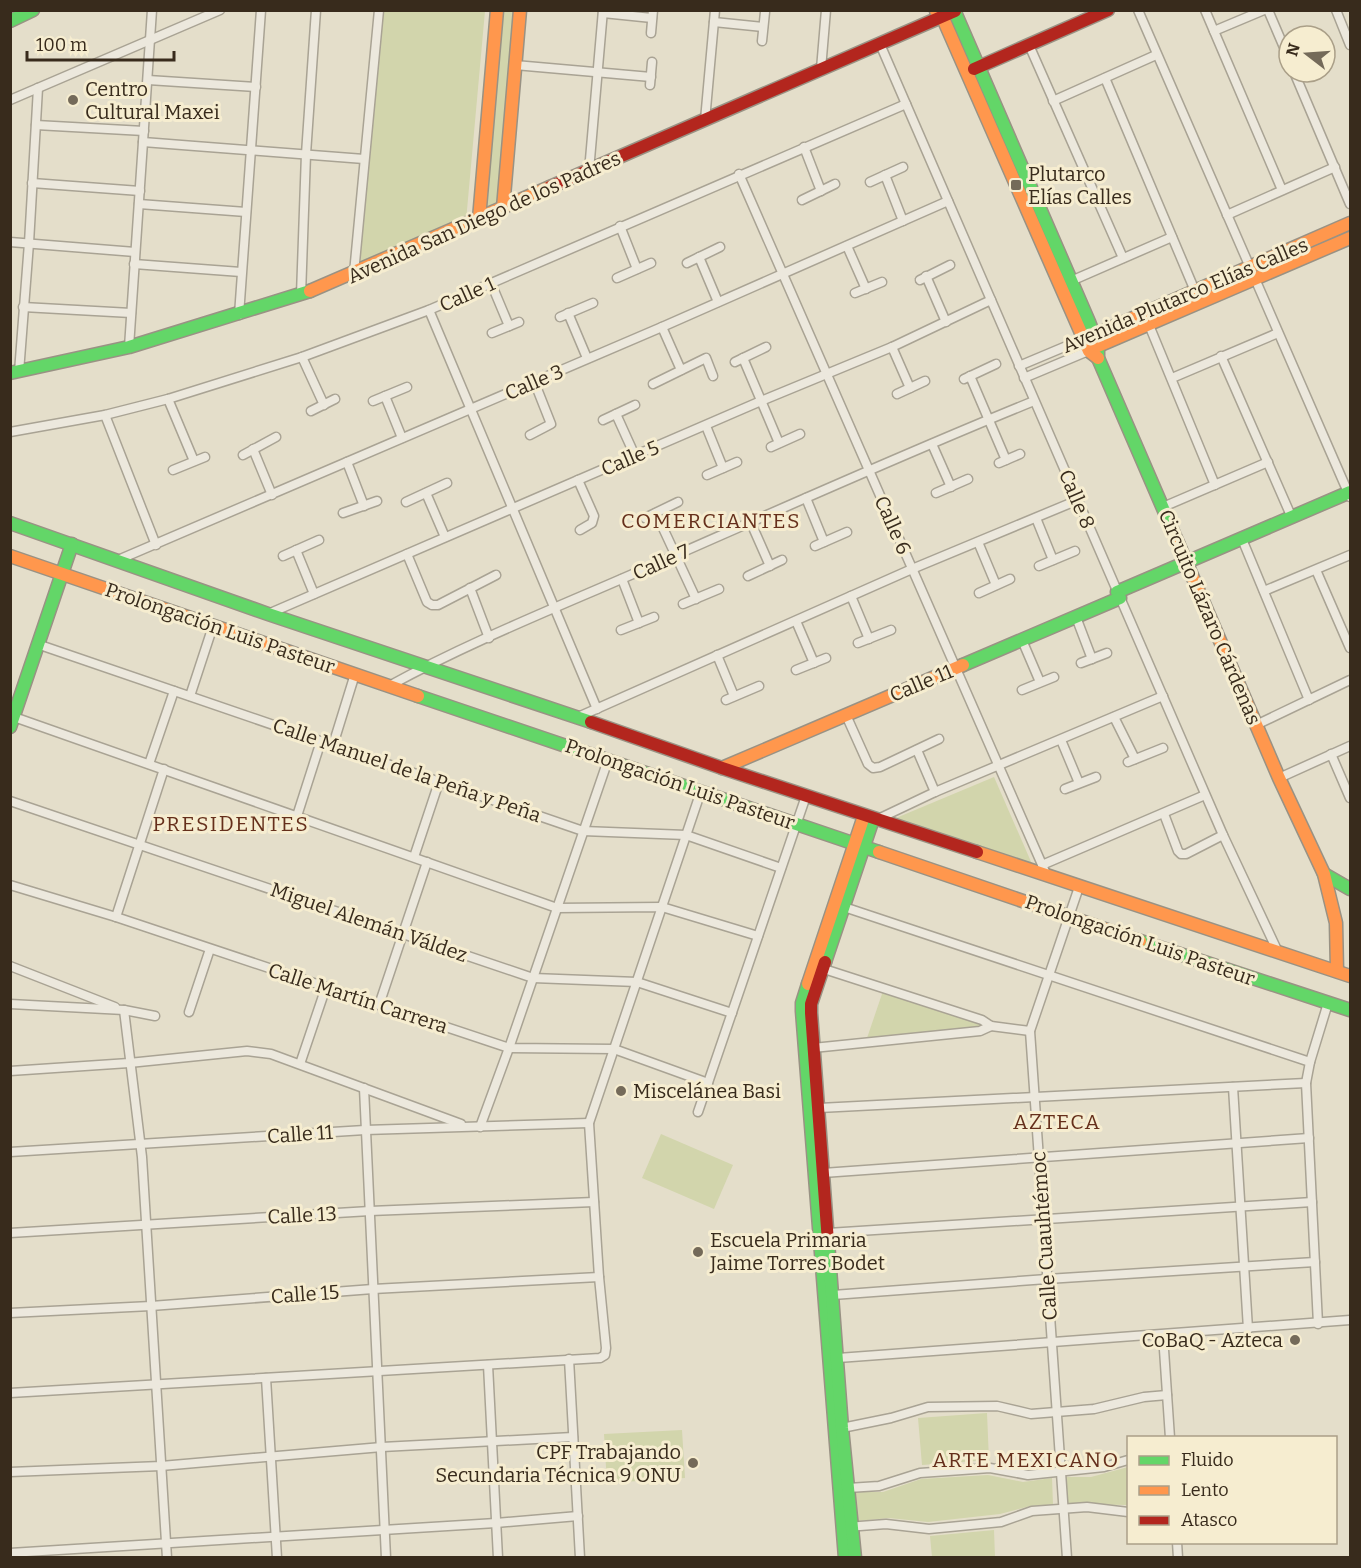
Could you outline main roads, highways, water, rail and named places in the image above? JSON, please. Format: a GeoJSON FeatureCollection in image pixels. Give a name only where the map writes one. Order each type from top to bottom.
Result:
{"type":"FeatureCollection","features":[{"type":"Feature","properties":{"kind":"place","name":"Centro Cultural Maxei"},"geometry":{"type":"Point","coordinates":[73,100]}},
{"type":"Feature","properties":{"kind":"place","name":"Plutarco Elías Calles"},"geometry":{"type":"Point","coordinates":[1016,185]}},
{"type":"Feature","properties":{"kind":"place","name":"Miscelánea Basi"},"geometry":{"type":"Point","coordinates":[621,1091]}},
{"type":"Feature","properties":{"kind":"place","name":"Escuela Primaria Jaime Torres Bodet"},"geometry":{"type":"Point","coordinates":[698,1252]}},
{"type":"Feature","properties":{"kind":"place","name":"CoBaQ - Azteca"},"geometry":{"type":"Point","coordinates":[1295,1340]}},
{"type":"Feature","properties":{"kind":"place","name":"CPF Trabajando Secundaria Técnica 9 ONU"},"geometry":{"type":"Point","coordinates":[693,1463]}},
{"type":"Feature","properties":{"kind":"district","name":"COMERCIANTES"},"geometry":{"type":"Point","coordinates":[711,521]}},
{"type":"Feature","properties":{"kind":"district","name":"PRESIDENTES"},"geometry":{"type":"Point","coordinates":[231,824]}},
{"type":"Feature","properties":{"kind":"district","name":"AZTECA"},"geometry":{"type":"Point","coordinates":[1057,1122]}},
{"type":"Feature","properties":{"kind":"district","name":"ARTE MEXICANO"},"geometry":{"type":"Point","coordinates":[1026,1460]}}]}
